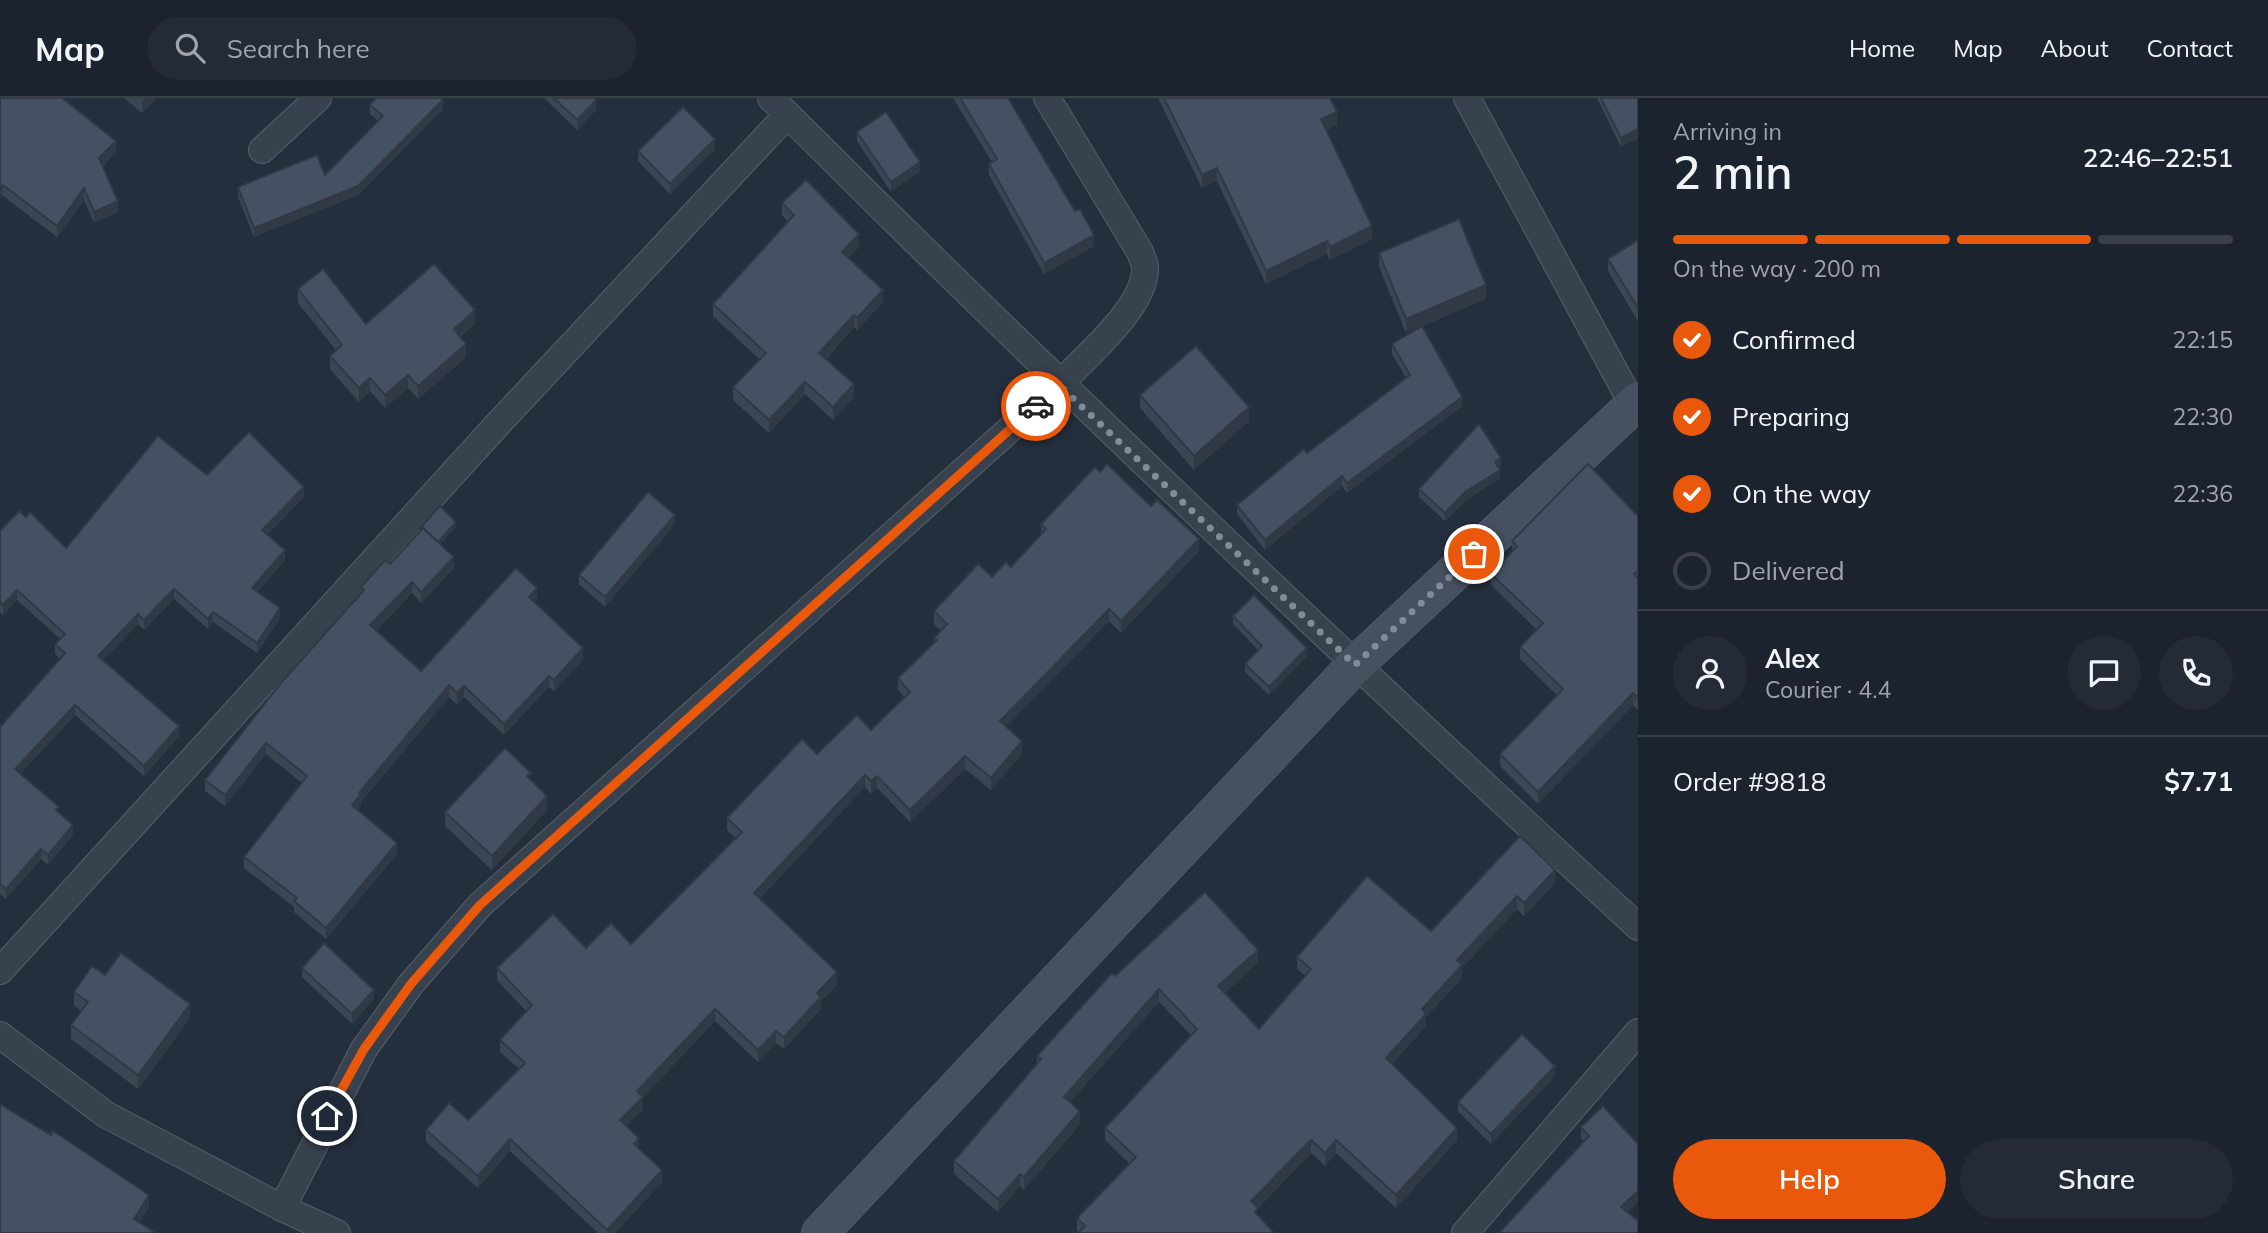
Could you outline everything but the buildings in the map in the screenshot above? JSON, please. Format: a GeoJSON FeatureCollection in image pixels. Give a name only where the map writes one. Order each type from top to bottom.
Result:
{"type":"FeatureCollection","features":[{"type":"Feature","properties":{"kind":"street"},"geometry":{"type":"LineString","coordinates":[[262,150],[318,98]]}},
{"type":"Feature","properties":{"kind":"street"},"geometry":{"type":"LineString","coordinates":[[282,1208],[364,1049],[411,984],[480,905],[1059,385],[1129,311],[1141,289],[1145,267],[1140,252],[1048,98]]}},
{"type":"Feature","properties":{"kind":"street"},"geometry":{"type":"LineString","coordinates":[[820,1233],[1355,665],[1635,403],[1467,98]]}},
{"type":"Feature","properties":{"kind":"street"},"geometry":{"type":"LineString","coordinates":[[0,971],[497,425],[779,106],[1059,385],[1355,665],[1638,927]]}},
{"type":"Feature","properties":{"kind":"street"},"geometry":{"type":"LineString","coordinates":[[1465,1233],[1638,1032]]}},
{"type":"Feature","properties":{"kind":"street"},"geometry":{"type":"LineString","coordinates":[[0,1035],[105,1114],[282,1208],[337,1233]]}},
{"type":"Feature","properties":{"kind":"way so far"},"geometry":{"type":"LineString","coordinates":[[1036,406],[1059,385],[1355,665],[1474,554]]}},
{"type":"Feature","properties":{"kind":"route"},"geometry":{"type":"LineString","coordinates":[[327,1116],[364,1049],[411,984],[480,905],[1036,406]]}}]}
